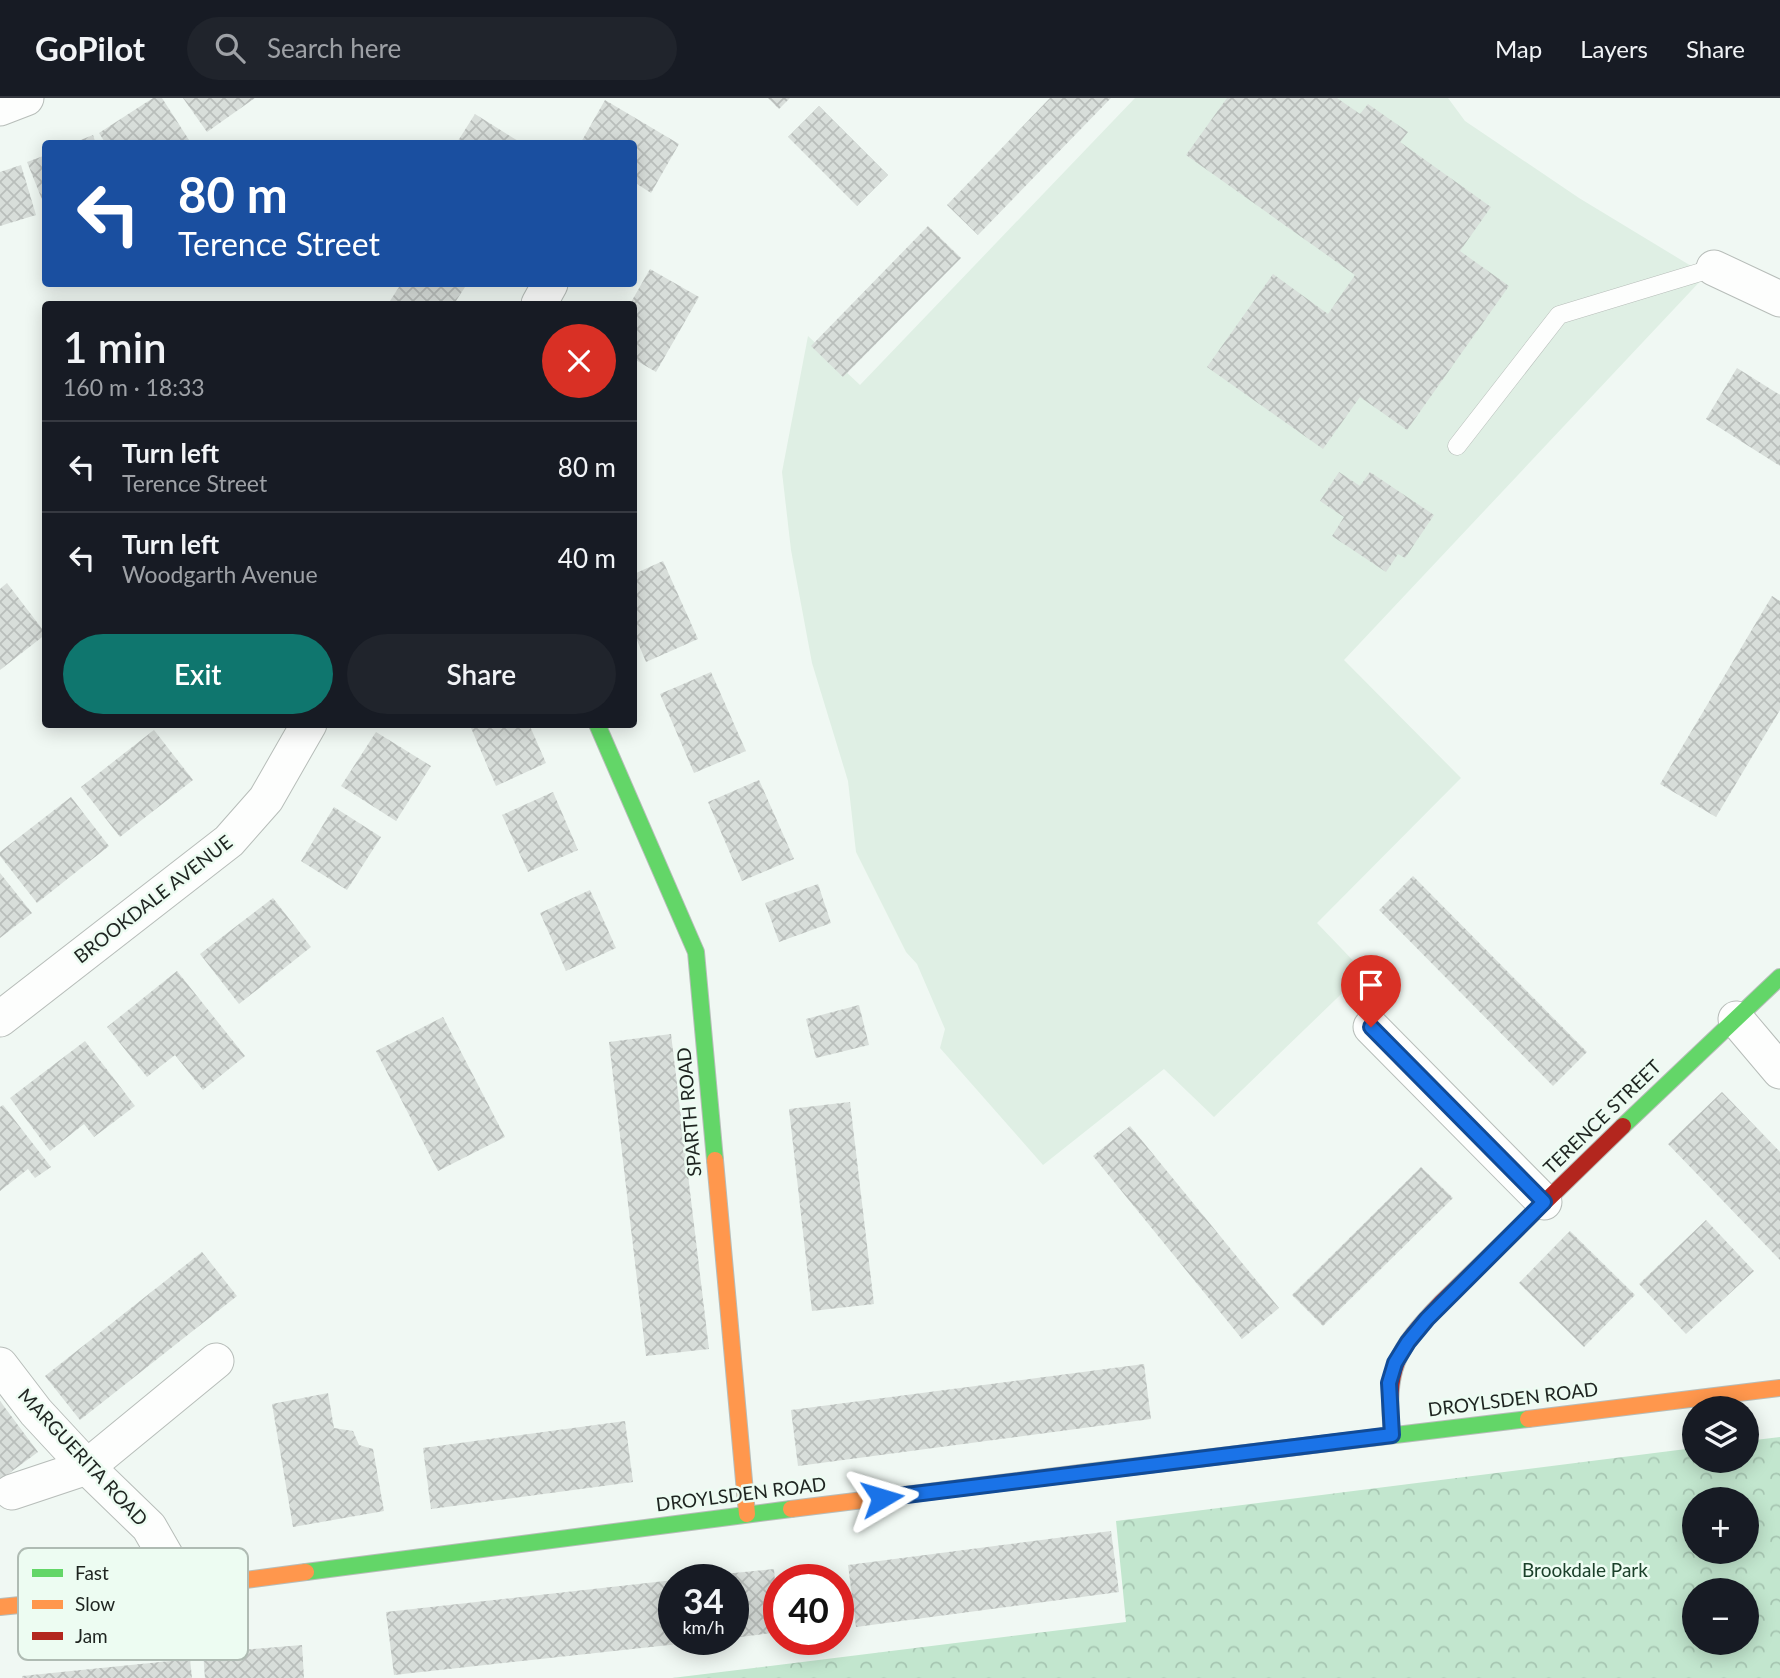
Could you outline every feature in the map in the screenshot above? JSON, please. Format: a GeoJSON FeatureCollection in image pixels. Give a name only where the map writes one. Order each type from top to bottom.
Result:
{"type":"FeatureCollection","features":[{"type":"Feature","properties":{"kind":"street"},"geometry":{"type":"LineString","coordinates":[[0,108],[26,98]]}},
{"type":"Feature","properties":{"kind":"street"},"geometry":{"type":"LineString","coordinates":[[1714,268],[1780,299]]}},
{"type":"Feature","properties":{"kind":"street","name":"BROOKDALE AVENUE"},"geometry":{"type":"LineString","coordinates":[[0,1019],[229,841],[266,799],[307,728]]}},
{"type":"Feature","properties":{"kind":"street","name":"SPARTH ROAD"},"geometry":{"type":"LineString","coordinates":[[599,728],[696,952],[747,1514]]}},
{"type":"Feature","properties":{"kind":"street","name":"TERENCE STREET"},"geometry":{"type":"LineString","coordinates":[[1392,1435],[1389,1383],[1395,1363],[1427,1319],[1544,1202],[1780,977]]}},
{"type":"Feature","properties":{"kind":"street"},"geometry":{"type":"LineString","coordinates":[[1736,1019],[1780,1071]]}},
{"type":"Feature","properties":{"kind":"street"},"geometry":{"type":"LineString","coordinates":[[1371,1027],[1544,1202]]}},
{"type":"Feature","properties":{"kind":"street"},"geometry":{"type":"LineString","coordinates":[[12,1492],[88,1468],[216,1361]]}},
{"type":"Feature","properties":{"kind":"street","name":"MARGUERITA ROAD"},"geometry":{"type":"LineString","coordinates":[[0,1365],[36,1412],[88,1468],[149,1527],[161,1548]]}},
{"type":"Feature","properties":{"kind":"street","name":"DROYLSDEN ROAD"},"geometry":{"type":"LineString","coordinates":[[248,1580],[747,1514],[1780,1388]]}},
{"type":"Feature","properties":{"kind":"street","name":"DROYLSDEN ROAD"},"geometry":{"type":"LineString","coordinates":[[0,1607],[18,1605]]}},
{"type":"Feature","properties":{"kind":"lane"},"geometry":{"type":"LineString","coordinates":[[1457,446],[1559,315],[1714,268]]}},
{"type":"Feature","properties":{"kind":"shaded area"},"geometry":{"type":"Polygon","coordinates":[[[1135,98],[1448,98],[1465,121],[1579,198],[1706,275],[1344,660],[1461,778],[1317,923],[1364,972],[1214,1117],[1164,1069],[1043,1165],[940,1048],[945,1029],[917,964],[906,952],[856,852],[848,781],[812,663],[791,550],[782,472],[808,336],[860,385],[1135,98]]]}},
{"type":"Feature","properties":{"kind":"green space","name":"Brookdale Park"},"geometry":{"type":"Polygon","coordinates":[[[1780,1437],[1780,1678],[672,1678],[1126,1622],[1116,1521],[1682,1450],[1682,1473],[1759,1473],[1759,1440],[1780,1437]]]}},
{"type":"Feature","properties":{"kind":"building"},"geometry":{"type":"Polygon","coordinates":[[[153,98],[162,98],[189,140],[103,140],[99,133],[153,98]]]}},
{"type":"Feature","properties":{"kind":"building"},"geometry":{"type":"Polygon","coordinates":[[[183,98],[255,98],[207,132],[183,98]]]}},
{"type":"Feature","properties":{"kind":"building"},"geometry":{"type":"Polygon","coordinates":[[[768,98],[790,98],[779,109],[768,98]]]}},
{"type":"Feature","properties":{"kind":"building"},"geometry":{"type":"Polygon","coordinates":[[[1050,98],[1111,98],[978,235],[947,205],[1050,98]]]}},
{"type":"Feature","properties":{"kind":"building"},"geometry":{"type":"Polygon","coordinates":[[[1227,98],[1337,98],[1360,114],[1368,104],[1408,132],[1400,142],[1491,207],[1460,251],[1509,286],[1407,430],[1360,397],[1323,449],[1207,367],[1273,274],[1328,314],[1355,275],[1186,155],[1227,98]]]}},
{"type":"Feature","properties":{"kind":"building"},"geometry":{"type":"Polygon","coordinates":[[[605,100],[679,144],[651,193],[637,184],[637,140],[582,140],[605,100]]]}},
{"type":"Feature","properties":{"kind":"building"},"geometry":{"type":"Polygon","coordinates":[[[819,106],[888,175],[857,206],[788,137],[819,106]]]}},
{"type":"Feature","properties":{"kind":"building"},"geometry":{"type":"Polygon","coordinates":[[[475,114],[517,140],[459,140],[475,114]]]}},
{"type":"Feature","properties":{"kind":"building"},"geometry":{"type":"Polygon","coordinates":[[[93,135],[95,140],[80,140],[93,135]]]}},
{"type":"Feature","properties":{"kind":"building"},"geometry":{"type":"Polygon","coordinates":[[[42,156],[42,200],[27,162],[42,156]]]}},
{"type":"Feature","properties":{"kind":"building"},"geometry":{"type":"Polygon","coordinates":[[[21,165],[36,215],[0,226],[0,172],[21,165]]]}},
{"type":"Feature","properties":{"kind":"building"},"geometry":{"type":"Polygon","coordinates":[[[928,226],[961,258],[843,377],[811,346],[928,226]]]}},
{"type":"Feature","properties":{"kind":"building"},"geometry":{"type":"Polygon","coordinates":[[[650,269],[699,297],[656,372],[637,361],[637,301],[632,301],[650,269]]]}},
{"type":"Feature","properties":{"kind":"building"},"geometry":{"type":"Polygon","coordinates":[[[399,287],[465,287],[456,301],[390,301],[399,287]]]}},
{"type":"Feature","properties":{"kind":"building"},"geometry":{"type":"Polygon","coordinates":[[[1737,368],[1780,395],[1780,466],[1706,419],[1737,368]]]}},
{"type":"Feature","properties":{"kind":"building"},"geometry":{"type":"Polygon","coordinates":[[[1339,472],[1360,486],[1370,472],[1434,515],[1405,558],[1398,554],[1386,572],[1332,536],[1344,517],[1320,501],[1339,472]]]}},
{"type":"Feature","properties":{"kind":"building"},"geometry":{"type":"Polygon","coordinates":[[[663,561],[698,639],[646,662],[637,640],[637,573],[663,561]]]}},
{"type":"Feature","properties":{"kind":"building"},"geometry":{"type":"Polygon","coordinates":[[[7,583],[42,629],[42,637],[0,670],[0,589],[7,583]]]}},
{"type":"Feature","properties":{"kind":"building"},"geometry":{"type":"Polygon","coordinates":[[[1772,596],[1780,601],[1780,710],[1716,817],[1660,784],[1772,596]]]}},
{"type":"Feature","properties":{"kind":"building"},"geometry":{"type":"Polygon","coordinates":[[[711,672],[746,751],[694,773],[660,694],[711,672]]]}},
{"type":"Feature","properties":{"kind":"building"},"geometry":{"type":"Polygon","coordinates":[[[471,728],[531,728],[546,763],[496,786],[471,728]]]}},
{"type":"Feature","properties":{"kind":"building"},"geometry":{"type":"Polygon","coordinates":[[[154,730],[193,780],[120,837],[81,787],[154,730]]]}},
{"type":"Feature","properties":{"kind":"building"},"geometry":{"type":"Polygon","coordinates":[[[376,732],[431,766],[396,821],[341,786],[376,732]]]}},
{"type":"Feature","properties":{"kind":"building"},"geometry":{"type":"Polygon","coordinates":[[[759,780],[794,859],[742,881],[708,802],[759,780]]]}},
{"type":"Feature","properties":{"kind":"building"},"geometry":{"type":"Polygon","coordinates":[[[553,792],[578,850],[528,872],[502,815],[553,792]]]}},
{"type":"Feature","properties":{"kind":"building"},"geometry":{"type":"Polygon","coordinates":[[[71,797],[109,846],[37,903],[0,856],[0,852],[71,797]]]}},
{"type":"Feature","properties":{"kind":"building"},"geometry":{"type":"Polygon","coordinates":[[[334,807],[381,837],[347,890],[301,861],[334,807]]]}},
{"type":"Feature","properties":{"kind":"building"},"geometry":{"type":"Polygon","coordinates":[[[0,873],[32,913],[0,938],[0,873]]]}},
{"type":"Feature","properties":{"kind":"building"},"geometry":{"type":"Polygon","coordinates":[[[1413,876],[1587,1052],[1553,1086],[1379,910],[1413,876]]]}},
{"type":"Feature","properties":{"kind":"building"},"geometry":{"type":"Polygon","coordinates":[[[818,884],[831,923],[779,942],[765,903],[818,884]]]}},
{"type":"Feature","properties":{"kind":"building"},"geometry":{"type":"Polygon","coordinates":[[[590,890],[616,948],[566,971],[540,913],[590,890]]]}},
{"type":"Feature","properties":{"kind":"building"},"geometry":{"type":"Polygon","coordinates":[[[273,898],[311,947],[239,1004],[200,954],[273,898]]]}},
{"type":"Feature","properties":{"kind":"building"},"geometry":{"type":"Polygon","coordinates":[[[177,971],[245,1056],[203,1090],[175,1055],[147,1077],[107,1027],[177,971]]]}},
{"type":"Feature","properties":{"kind":"building"},"geometry":{"type":"Polygon","coordinates":[[[859,1005],[869,1045],[816,1058],[806,1019],[859,1005]]]}},
{"type":"Feature","properties":{"kind":"building"},"geometry":{"type":"Polygon","coordinates":[[[443,1017],[505,1137],[438,1171],[376,1051],[443,1017]]]}},
{"type":"Feature","properties":{"kind":"building"},"geometry":{"type":"Polygon","coordinates":[[[671,1034],[709,1349],[646,1356],[609,1042],[671,1034]]]}},
{"type":"Feature","properties":{"kind":"building"},"geometry":{"type":"Polygon","coordinates":[[[85,1041],[135,1106],[94,1137],[84,1124],[50,1151],[10,1098],[85,1041]]]}},
{"type":"Feature","properties":{"kind":"building"},"geometry":{"type":"Polygon","coordinates":[[[1722,1092],[1780,1152],[1780,1260],[1668,1144],[1722,1092]]]}},
{"type":"Feature","properties":{"kind":"building"},"geometry":{"type":"Polygon","coordinates":[[[850,1102],[874,1304],[812,1311],[789,1109],[850,1102]]]}},
{"type":"Feature","properties":{"kind":"building"},"geometry":{"type":"Polygon","coordinates":[[[3,1105],[51,1167],[35,1178],[28,1169],[0,1191],[0,1107],[3,1105]]]}},
{"type":"Feature","properties":{"kind":"building"},"geometry":{"type":"Polygon","coordinates":[[[1130,1126],[1279,1308],[1242,1339],[1093,1156],[1130,1126]]]}},
{"type":"Feature","properties":{"kind":"building"},"geometry":{"type":"Polygon","coordinates":[[[1421,1167],[1453,1198],[1323,1326],[1292,1295],[1421,1167]]]}},
{"type":"Feature","properties":{"kind":"building"},"geometry":{"type":"Polygon","coordinates":[[[1706,1220],[1754,1271],[1686,1334],[1639,1284],[1706,1220]]]}},
{"type":"Feature","properties":{"kind":"building"},"geometry":{"type":"Polygon","coordinates":[[[1570,1231],[1635,1295],[1584,1347],[1519,1283],[1570,1231]]]}},
{"type":"Feature","properties":{"kind":"building"},"geometry":{"type":"Polygon","coordinates":[[[202,1252],[237,1296],[80,1420],[45,1376],[202,1252]]]}},
{"type":"Feature","properties":{"kind":"building"},"geometry":{"type":"Polygon","coordinates":[[[1144,1364],[1151,1419],[798,1466],[791,1410],[1144,1364]]]}},
{"type":"Feature","properties":{"kind":"building"},"geometry":{"type":"Polygon","coordinates":[[[328,1393],[334,1428],[353,1431],[359,1445],[373,1449],[384,1511],[293,1527],[272,1404],[328,1393]]]}},
{"type":"Feature","properties":{"kind":"building"},"geometry":{"type":"Polygon","coordinates":[[[0,1401],[38,1452],[0,1480],[0,1401]]]}},
{"type":"Feature","properties":{"kind":"building"},"geometry":{"type":"Polygon","coordinates":[[[625,1421],[633,1482],[431,1509],[423,1448],[625,1421]]]}},
{"type":"Feature","properties":{"kind":"building"},"geometry":{"type":"Polygon","coordinates":[[[1111,1531],[1119,1592],[856,1627],[854,1564],[1111,1531]]]}},
{"type":"Feature","properties":{"kind":"building"},"geometry":{"type":"Polygon","coordinates":[[[763,1570],[763,1634],[749,1636],[749,1572],[763,1570]]]}},
{"type":"Feature","properties":{"kind":"building"},"geometry":{"type":"Polygon","coordinates":[[[658,1582],[658,1646],[394,1675],[386,1612],[658,1582]]]}},
{"type":"Feature","properties":{"kind":"building"},"geometry":{"type":"Polygon","coordinates":[[[302,1645],[304,1678],[205,1678],[204,1660],[248,1660],[248,1649],[302,1645]]]}},
{"type":"Feature","properties":{"kind":"building"},"geometry":{"type":"Polygon","coordinates":[[[190,1660],[192,1678],[22,1678],[190,1660]]]}},
{"type":"Feature","properties":{"kind":"traffic: fast"},"geometry":{"type":"LineString","coordinates":[[599,728],[696,952],[715,1160]]}},
{"type":"Feature","properties":{"kind":"traffic: fast"},"geometry":{"type":"LineString","coordinates":[[1623,1126],[1780,977]]}},
{"type":"Feature","properties":{"kind":"traffic: fast"},"geometry":{"type":"LineString","coordinates":[[1080,1473],[1528,1419]]}},
{"type":"Feature","properties":{"kind":"traffic: fast"},"geometry":{"type":"LineString","coordinates":[[306,1572],[791,1509]]}},
{"type":"Feature","properties":{"kind":"traffic: slow"},"geometry":{"type":"LineString","coordinates":[[715,1160],[747,1514]]}},
{"type":"Feature","properties":{"kind":"traffic: slow"},"geometry":{"type":"LineString","coordinates":[[1528,1419],[1780,1388]]}},
{"type":"Feature","properties":{"kind":"traffic: slow"},"geometry":{"type":"LineString","coordinates":[[791,1509],[1080,1473]]}},
{"type":"Feature","properties":{"kind":"traffic: slow"},"geometry":{"type":"LineString","coordinates":[[248,1580],[306,1572]]}},
{"type":"Feature","properties":{"kind":"traffic: slow"},"geometry":{"type":"LineString","coordinates":[[0,1607],[18,1605]]}},
{"type":"Feature","properties":{"kind":"traffic: jam"},"geometry":{"type":"LineString","coordinates":[[1392,1435],[1390,1412],[1393,1376],[1397,1362],[1413,1334],[1441,1303],[1623,1126]]}},
{"type":"Feature","properties":{"kind":"route"},"geometry":{"type":"LineString","coordinates":[[882,1498],[1392,1435],[1389,1383],[1395,1363],[1408,1342],[1427,1319],[1544,1202],[1371,1027]]}}]}
